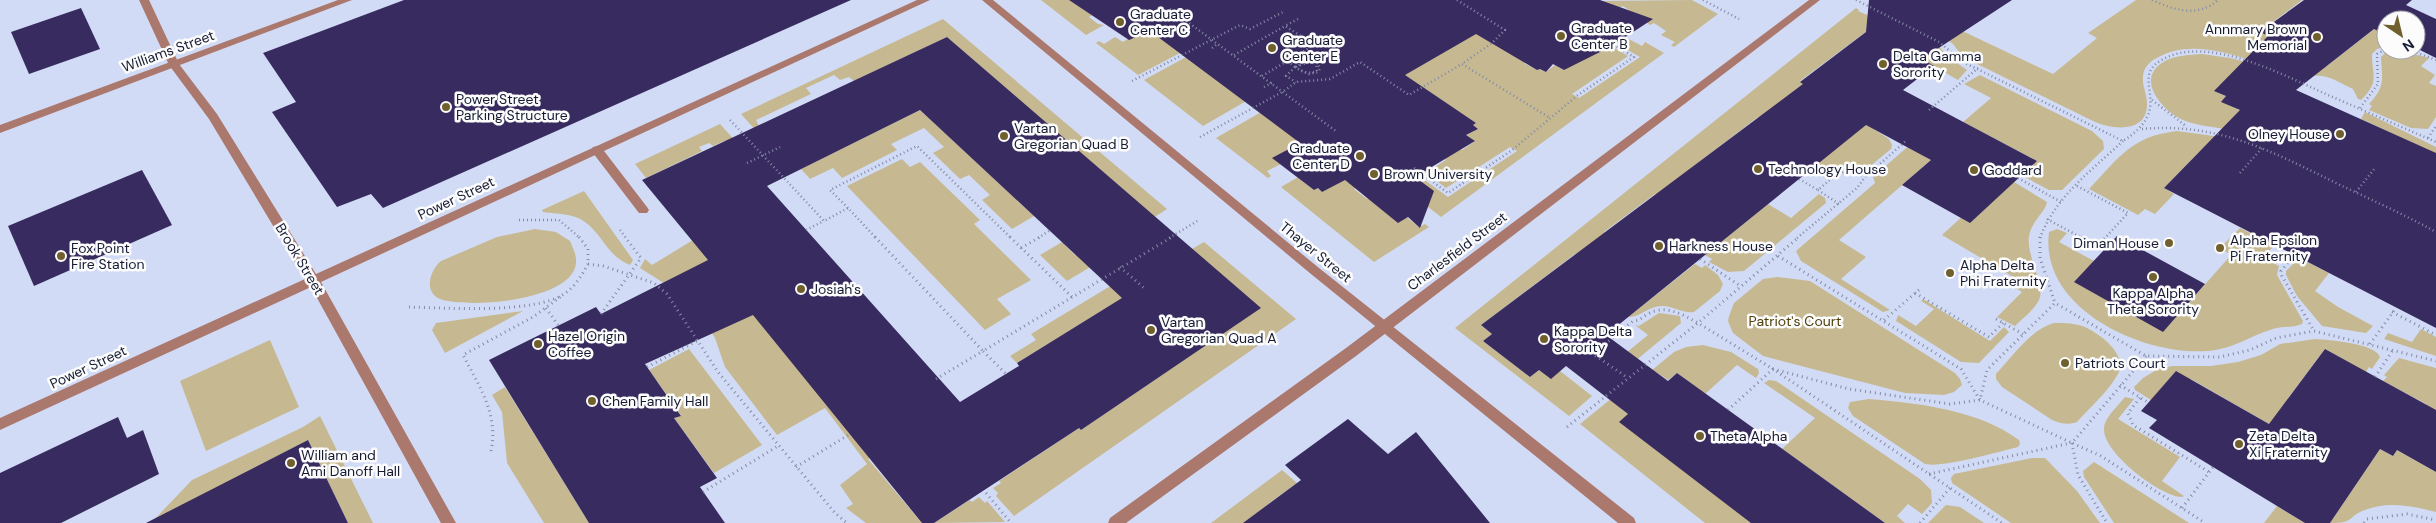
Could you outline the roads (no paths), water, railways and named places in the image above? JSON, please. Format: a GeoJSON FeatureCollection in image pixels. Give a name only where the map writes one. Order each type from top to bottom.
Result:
{"type":"FeatureCollection","features":[{"type":"Feature","properties":{"kind":"street","name":"Brook Street"},"geometry":{"type":"LineString","coordinates":[[144,0],[174,65],[213,117],[313,280],[449,523]]}},
{"type":"Feature","properties":{"kind":"street","name":"Williams Street"},"geometry":{"type":"LineString","coordinates":[[0,129],[347,0]]}},
{"type":"Feature","properties":{"kind":"street","name":"Power Street"},"geometry":{"type":"LineString","coordinates":[[0,424],[925,0]]}},
{"type":"Feature","properties":{"kind":"street","name":"Thayer Street"},"geometry":{"type":"LineString","coordinates":[[987,0],[1384,326],[1629,523]]}},
{"type":"Feature","properties":{"kind":"street","name":"Charlesfield Street"},"geometry":{"type":"LineString","coordinates":[[1115,523],[1344,358],[1815,0]]}},
{"type":"Feature","properties":{"kind":"street"},"geometry":{"type":"LineString","coordinates":[[598,150],[643,210]]}},
{"type":"Feature","properties":{"kind":"place","name":"Graduate Center C"},"geometry":{"type":"Point","coordinates":[1120,22]}},
{"type":"Feature","properties":{"kind":"place","name":"Graduate Center B"},"geometry":{"type":"Point","coordinates":[1561,36]}},
{"type":"Feature","properties":{"kind":"place","name":"Annmary Brown Memorial"},"geometry":{"type":"Point","coordinates":[2317,37]}},
{"type":"Feature","properties":{"kind":"place","name":"Graduate Center E"},"geometry":{"type":"Point","coordinates":[1272,48]}},
{"type":"Feature","properties":{"kind":"place","name":"Delta Gamma Sorority"},"geometry":{"type":"Point","coordinates":[1883,64]}},
{"type":"Feature","properties":{"kind":"place","name":"Power Street Parking Structure"},"geometry":{"type":"Point","coordinates":[446,107]}},
{"type":"Feature","properties":{"kind":"place","name":"Olney House"},"geometry":{"type":"Point","coordinates":[2340,134]}},
{"type":"Feature","properties":{"kind":"place","name":"Vartan Gregorian Quad B"},"geometry":{"type":"Point","coordinates":[1004,136]}},
{"type":"Feature","properties":{"kind":"place","name":"Graduate Center D"},"geometry":{"type":"Point","coordinates":[1360,156]}},
{"type":"Feature","properties":{"kind":"place","name":"Technology House"},"geometry":{"type":"Point","coordinates":[1758,169]}},
{"type":"Feature","properties":{"kind":"place","name":"Goddard"},"geometry":{"type":"Point","coordinates":[1974,170]}},
{"type":"Feature","properties":{"kind":"place","name":"Brown University"},"geometry":{"type":"Point","coordinates":[1374,174]}},
{"type":"Feature","properties":{"kind":"place","name":"Diman House"},"geometry":{"type":"Point","coordinates":[2169,243]}},
{"type":"Feature","properties":{"kind":"place","name":"Harkness House"},"geometry":{"type":"Point","coordinates":[1659,246]}},
{"type":"Feature","properties":{"kind":"place","name":"Alpha Epsilon Pi Fraternity"},"geometry":{"type":"Point","coordinates":[2220,248]}},
{"type":"Feature","properties":{"kind":"place","name":"Fox Point Fire Station"},"geometry":{"type":"Point","coordinates":[61,256]}},
{"type":"Feature","properties":{"kind":"place","name":"Alpha Delta Phi Fraternity"},"geometry":{"type":"Point","coordinates":[1950,273]}},
{"type":"Feature","properties":{"kind":"place","name":"Kappa Alpha Theta Sorority"},"geometry":{"type":"Point","coordinates":[2153,277]}},
{"type":"Feature","properties":{"kind":"place","name":"Josiah's"},"geometry":{"type":"Point","coordinates":[801,289]}},
{"type":"Feature","properties":{"kind":"place","name":"Vartan Gregorian Quad A"},"geometry":{"type":"Point","coordinates":[1151,330]}},
{"type":"Feature","properties":{"kind":"place","name":"Kappa Delta Sorority"},"geometry":{"type":"Point","coordinates":[1544,339]}},
{"type":"Feature","properties":{"kind":"place","name":"Hazel Origin Coffee"},"geometry":{"type":"Point","coordinates":[538,344]}},
{"type":"Feature","properties":{"kind":"place","name":"Patriots Court"},"geometry":{"type":"Point","coordinates":[2065,363]}},
{"type":"Feature","properties":{"kind":"place","name":"Chen Family Hall"},"geometry":{"type":"Point","coordinates":[592,401]}},
{"type":"Feature","properties":{"kind":"place","name":"Theta Alpha"},"geometry":{"type":"Point","coordinates":[1700,436]}},
{"type":"Feature","properties":{"kind":"place","name":"Zeta Delta Xi Fraternity"},"geometry":{"type":"Point","coordinates":[2239,444]}},
{"type":"Feature","properties":{"kind":"place","name":"William and Ami Danoff Hall"},"geometry":{"type":"Point","coordinates":[291,463]}},
{"type":"Feature","properties":{"kind":"park label","name":"Patriot's Court"},"geometry":{"type":"Point","coordinates":[1795,321]}}]}
